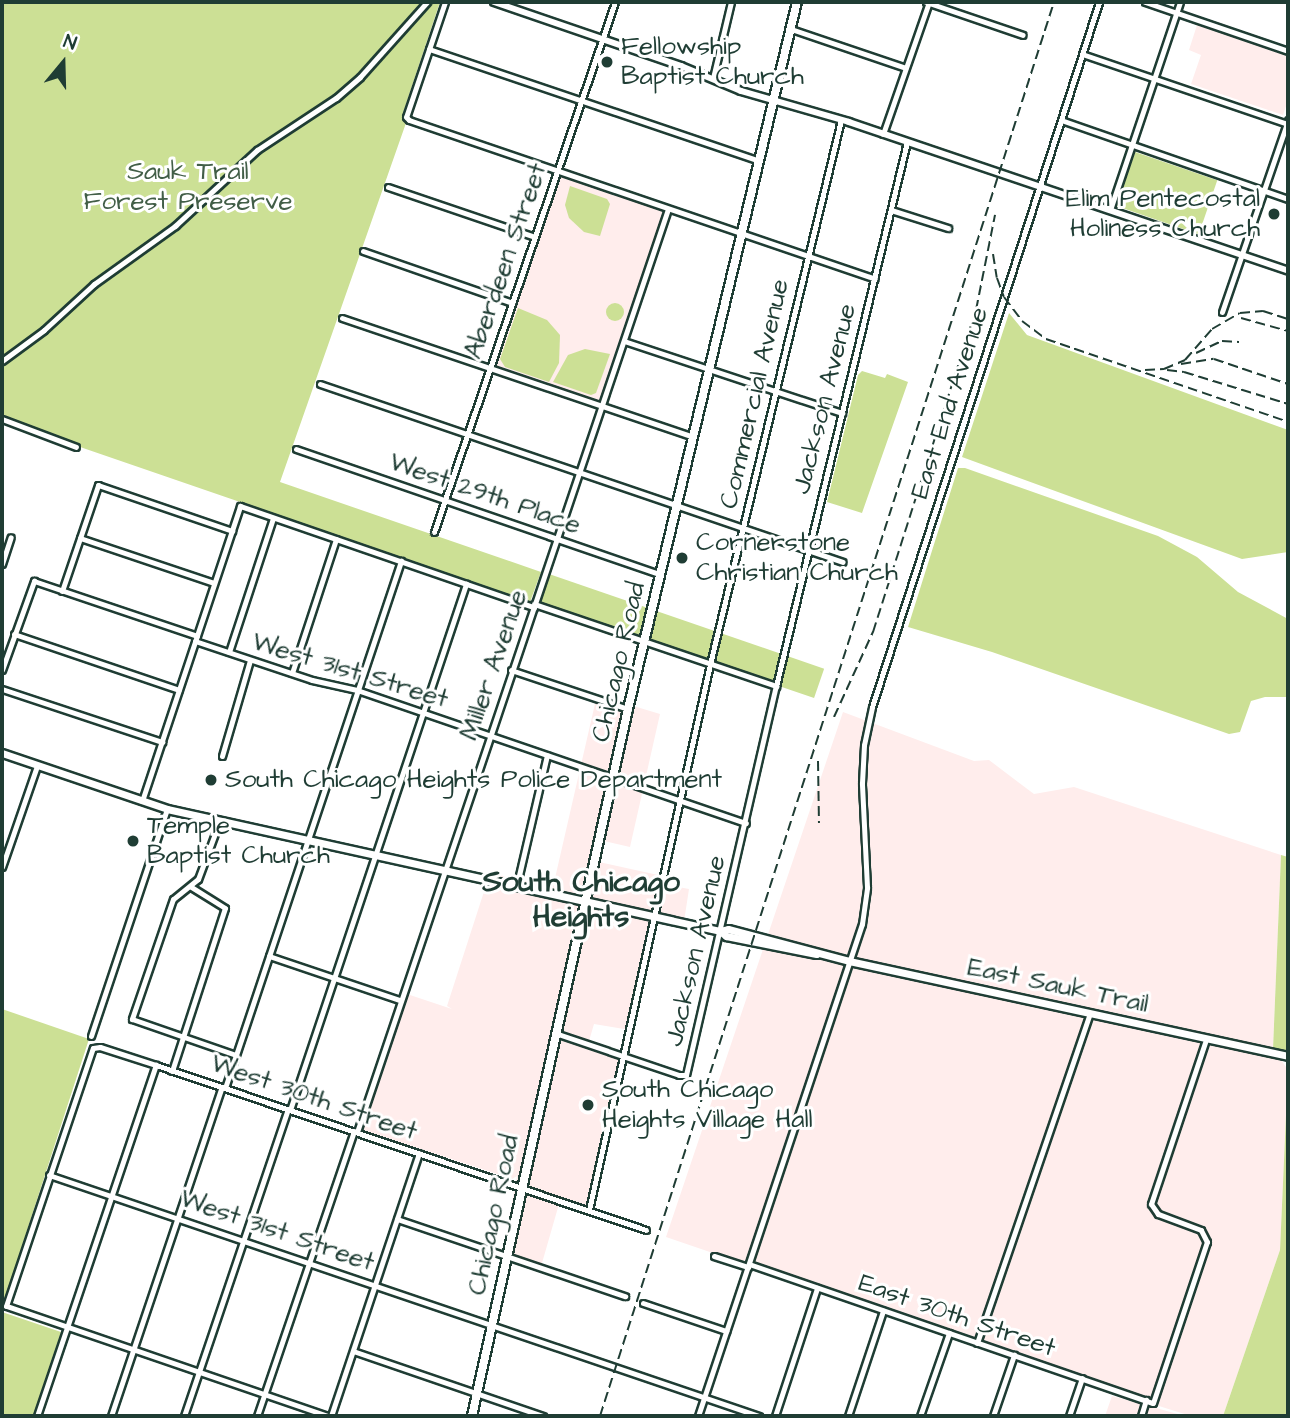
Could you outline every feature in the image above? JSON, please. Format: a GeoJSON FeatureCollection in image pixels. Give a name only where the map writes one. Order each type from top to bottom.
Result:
{"type":"FeatureCollection","features":[{"type":"Feature","properties":{"kind":"main road","name":"Chicago Road"},"geometry":{"type":"LineString","coordinates":[[472,1416],[628,709],[797,2]]}},
{"type":"Feature","properties":{"kind":"main road","name":"East Sauk Trail"},"geometry":{"type":"LineString","coordinates":[[2,753],[167,808],[587,899],[751,938],[807,948],[849,961],[1089,1016],[1288,1056]]}},
{"type":"Feature","properties":{"kind":"street"},"geometry":{"type":"LineString","coordinates":[[2,361],[44,330],[94,284],[175,226],[257,150],[335,98],[366,70],[427,2]]}},
{"type":"Feature","properties":{"kind":"street"},"geometry":{"type":"LineString","coordinates":[[445,2],[406,117],[874,279]]}},
{"type":"Feature","properties":{"kind":"street"},"geometry":{"type":"LineString","coordinates":[[494,2],[773,101],[841,120],[1288,271]]}},
{"type":"Feature","properties":{"kind":"street","name":"Aberdeen Street"},"geometry":{"type":"LineString","coordinates":[[434,532],[615,2]]}},
{"type":"Feature","properties":{"kind":"street"},"geometry":{"type":"LineString","coordinates":[[713,78],[732,2]]}},
{"type":"Feature","properties":{"kind":"street"},"geometry":{"type":"LineString","coordinates":[[883,134],[928,2],[1023,35]]}},
{"type":"Feature","properties":{"kind":"street","name":"East End Avenue"},"geometry":{"type":"LineString","coordinates":[[698,1416],[862,924],[867,887],[862,783],[864,744],[872,707],[1099,2]]}},
{"type":"Feature","properties":{"kind":"street"},"geometry":{"type":"LineString","coordinates":[[1145,2],[1288,51]]}},
{"type":"Feature","properties":{"kind":"street"},"geometry":{"type":"LineString","coordinates":[[1110,210],[1180,2]]}},
{"type":"Feature","properties":{"kind":"street"},"geometry":{"type":"LineString","coordinates":[[790,29],[906,68]]}},
{"type":"Feature","properties":{"kind":"street"},"geometry":{"type":"LineString","coordinates":[[429,49],[759,161]]}},
{"type":"Feature","properties":{"kind":"street"},"geometry":{"type":"LineString","coordinates":[[1082,54],[1288,123],[1223,312]]}},
{"type":"Feature","properties":{"kind":"street","name":"Commercial Avenue"},"geometry":{"type":"LineString","coordinates":[[589,1210],[621,1055],[710,664],[841,120]]}},
{"type":"Feature","properties":{"kind":"street"},"geometry":{"type":"LineString","coordinates":[[1061,120],[1288,199]]}},
{"type":"Feature","properties":{"kind":"street","name":"Jackson Avenue"},"geometry":{"type":"LineString","coordinates":[[621,1055],[679,1075],[687,1075],[776,685],[907,142]]}},
{"type":"Feature","properties":{"kind":"street"},"geometry":{"type":"LineString","coordinates":[[388,187],[535,237]]}},
{"type":"Feature","properties":{"kind":"street","name":"Miller Avenue"},"geometry":{"type":"LineString","coordinates":[[257,1416],[491,736],[668,209]]}},
{"type":"Feature","properties":{"kind":"street"},"geometry":{"type":"LineString","coordinates":[[891,210],[948,229]]}},
{"type":"Feature","properties":{"kind":"street"},"geometry":{"type":"LineString","coordinates":[[363,251],[512,303]]}},
{"type":"Feature","properties":{"kind":"street"},"geometry":{"type":"LineString","coordinates":[[342,317],[693,437]]}},
{"type":"Feature","properties":{"kind":"street"},"geometry":{"type":"LineString","coordinates":[[624,341],[842,413]]}},
{"type":"Feature","properties":{"kind":"street"},"geometry":{"type":"LineString","coordinates":[[320,384],[843,562]]}},
{"type":"Feature","properties":{"kind":"street"},"geometry":{"type":"LineString","coordinates":[[2,419],[76,447]]}},
{"type":"Feature","properties":{"kind":"street","name":"West 29th Place"},"geometry":{"type":"LineString","coordinates":[[296,449],[661,575]]}},
{"type":"Feature","properties":{"kind":"street"},"geometry":{"type":"LineString","coordinates":[[62,591],[98,485],[232,531]]}},
{"type":"Feature","properties":{"kind":"street"},"geometry":{"type":"LineString","coordinates":[[142,801],[240,506],[776,685]]}},
{"type":"Feature","properties":{"kind":"street"},"geometry":{"type":"LineString","coordinates":[[229,652],[273,518]]}},
{"type":"Feature","properties":{"kind":"street"},"geometry":{"type":"LineString","coordinates":[[2,564],[11,537]]}},
{"type":"Feature","properties":{"kind":"street"},"geometry":{"type":"LineString","coordinates":[[80,538],[214,583]]}},
{"type":"Feature","properties":{"kind":"street"},"geometry":{"type":"LineString","coordinates":[[292,673],[336,539]]}},
{"type":"Feature","properties":{"kind":"street"},"geometry":{"type":"LineString","coordinates":[[111,1416],[177,1218],[270,956],[401,561]]}},
{"type":"Feature","properties":{"kind":"street","name":"West 31st Street"},"geometry":{"type":"LineString","coordinates":[[14,634],[34,581],[196,638],[250,660],[357,690],[746,823]]}},
{"type":"Feature","properties":{"kind":"street"},"geometry":{"type":"LineString","coordinates":[[184,1416],[467,584]]}},
{"type":"Feature","properties":{"kind":"street"},"geometry":{"type":"LineString","coordinates":[[2,670],[14,634],[179,690]]}},
{"type":"Feature","properties":{"kind":"street"},"geometry":{"type":"LineString","coordinates":[[222,756],[250,660]]}},
{"type":"Feature","properties":{"kind":"street"},"geometry":{"type":"LineString","coordinates":[[511,670],[628,709]]}},
{"type":"Feature","properties":{"kind":"street"},"geometry":{"type":"LineString","coordinates":[[2,689],[162,743]]}},
{"type":"Feature","properties":{"kind":"street"},"geometry":{"type":"LineString","coordinates":[[517,884],[547,755]]}},
{"type":"Feature","properties":{"kind":"street"},"geometry":{"type":"LineString","coordinates":[[2,867],[37,766]]}},
{"type":"Feature","properties":{"kind":"street"},"geometry":{"type":"LineString","coordinates":[[91,1036],[167,808]]}},
{"type":"Feature","properties":{"kind":"street"},"geometry":{"type":"LineString","coordinates":[[220,820],[204,868],[191,887],[173,900],[132,1019],[236,1055]]}},
{"type":"Feature","properties":{"kind":"street"},"geometry":{"type":"LineString","coordinates":[[172,1070],[225,908],[191,887]]}},
{"type":"Feature","properties":{"kind":"street"},"geometry":{"type":"LineString","coordinates":[[270,956],[400,1000]]}},
{"type":"Feature","properties":{"kind":"street"},"geometry":{"type":"LineString","coordinates":[[977,1343],[1089,1016]]}},
{"type":"Feature","properties":{"kind":"street"},"geometry":{"type":"LineString","coordinates":[[555,1033],[621,1055]]}},
{"type":"Feature","properties":{"kind":"street","name":"East 30th Street"},"geometry":{"type":"LineString","coordinates":[[714,1256],[817,1288],[1153,1403],[1207,1242],[1200,1230],[1158,1214],[1151,1203],[1206,1040]]}},
{"type":"Feature","properties":{"kind":"street","name":"West 30th Street"},"geometry":{"type":"LineString","coordinates":[[49,1175],[93,1048],[100,1047],[522,1188]]}},
{"type":"Feature","properties":{"kind":"street"},"geometry":{"type":"LineString","coordinates":[[37,1416],[156,1065]]}},
{"type":"Feature","properties":{"kind":"street"},"geometry":{"type":"LineString","coordinates":[[49,1175],[6,1306],[329,1416],[419,1153]]}},
{"type":"Feature","properties":{"kind":"street","name":"West 31st Street"},"geometry":{"type":"LineString","coordinates":[[49,1175],[759,1416]]}},
{"type":"Feature","properties":{"kind":"street"},"geometry":{"type":"LineString","coordinates":[[522,1188],[646,1230]]}},
{"type":"Feature","properties":{"kind":"street"},"geometry":{"type":"LineString","coordinates":[[397,1219],[625,1296]]}},
{"type":"Feature","properties":{"kind":"street"},"geometry":{"type":"LineString","coordinates":[[775,1416],[817,1288]]}},
{"type":"Feature","properties":{"kind":"street"},"geometry":{"type":"LineString","coordinates":[[643,1303],[726,1331]]}},
{"type":"Feature","properties":{"kind":"street"},"geometry":{"type":"LineString","coordinates":[[848,1416],[883,1311]]}},
{"type":"Feature","properties":{"kind":"street"},"geometry":{"type":"LineString","coordinates":[[920,1416],[949,1333]]}},
{"type":"Feature","properties":{"kind":"street"},"geometry":{"type":"LineString","coordinates":[[353,1351],[543,1416]]}},
{"type":"Feature","properties":{"kind":"street"},"geometry":{"type":"LineString","coordinates":[[993,1416],[1014,1355]]}},
{"type":"Feature","properties":{"kind":"street"},"geometry":{"type":"LineString","coordinates":[[1069,1416],[1082,1378]]}},
{"type":"Feature","properties":{"kind":"street"},"geometry":{"type":"LineString","coordinates":[[1141,1416],[1146,1400]]}},
{"type":"Feature","properties":{"kind":"shaded area"},"geometry":{"type":"Polygon","coordinates":[[[1197,25],[1288,56],[1288,100],[1283,115],[1191,84],[1201,55],[1189,50],[1197,25]]]}},
{"type":"Feature","properties":{"kind":"shaded area"},"geometry":{"type":"Polygon","coordinates":[[[559,174],[665,210],[598,403],[493,367],[559,174]]]}},
{"type":"Feature","properties":{"kind":"shaded area"},"geometry":{"type":"Polygon","coordinates":[[[597,695],[660,714],[630,847],[604,841],[599,862],[658,875],[657,883],[689,889],[683,928],[655,921],[630,1030],[594,1024],[589,1041],[625,1052],[591,1215],[559,1204],[540,1270],[502,1256],[517,1176],[512,1179],[360,1129],[407,994],[452,1009],[447,1006],[490,873],[553,887],[597,695]]]}},
{"type":"Feature","properties":{"kind":"shaded area"},"geometry":{"type":"Polygon","coordinates":[[[843,712],[974,761],[989,760],[1034,794],[1074,787],[1281,855],[1273,1048],[1288,1070],[1280,1250],[1223,1416],[1191,1416],[1162,1407],[666,1237],[843,712]]]}},
{"type":"Feature","properties":{"kind":"shaded area"},"geometry":{"type":"Polygon","coordinates":[[[1112,1396],[1185,1416],[1105,1416],[1112,1396]]]}},
{"type":"Feature","properties":{"kind":"green space","name":"Sauk Trail Forest Preserve"},"geometry":{"type":"Polygon","coordinates":[[[2,2],[440,2],[403,113],[406,123],[280,482],[541,572],[530,602],[83,448],[2,416],[2,2]]]}},
{"type":"Feature","properties":{"kind":"green space"},"geometry":{"type":"Polygon","coordinates":[[[1135,152],[1217,180],[1199,234],[1116,206],[1135,152]]]}},
{"type":"Feature","properties":{"kind":"green space"},"geometry":{"type":"Polygon","coordinates":[[[570,186],[607,199],[610,204],[600,236],[584,232],[569,218],[565,205],[570,186]]]}},
{"type":"Feature","properties":{"kind":"green space"},"geometry":{"type":"Polygon","coordinates":[[[615,303],[621,306],[624,312],[621,318],[615,321],[609,318],[606,312],[609,306],[615,303]]]}},
{"type":"Feature","properties":{"kind":"green space"},"geometry":{"type":"Polygon","coordinates":[[[518,308],[547,320],[560,335],[559,363],[549,382],[505,367],[500,359],[518,308]]]}},
{"type":"Feature","properties":{"kind":"green space"},"geometry":{"type":"Polygon","coordinates":[[[1009,313],[1027,335],[1288,430],[1288,552],[1242,559],[962,457],[1009,313]]]}},
{"type":"Feature","properties":{"kind":"green space"},"geometry":{"type":"Polygon","coordinates":[[[585,349],[610,354],[596,393],[591,395],[553,382],[568,355],[585,349]]]}},
{"type":"Feature","properties":{"kind":"green space"},"geometry":{"type":"Polygon","coordinates":[[[862,371],[885,378],[887,374],[908,382],[862,513],[827,502],[858,375],[862,371]]]}},
{"type":"Feature","properties":{"kind":"green space"},"geometry":{"type":"Polygon","coordinates":[[[958,468],[965,468],[1158,536],[1197,557],[1238,592],[1288,619],[1288,697],[1265,697],[1251,701],[1240,732],[1229,734],[992,652],[908,627],[958,468]]]}},
{"type":"Feature","properties":{"kind":"green space"},"geometry":{"type":"Polygon","coordinates":[[[549,574],[824,669],[814,698],[539,603],[549,574]]]}},
{"type":"Feature","properties":{"kind":"green space"},"geometry":{"type":"Polygon","coordinates":[[[1281,855],[1288,857],[1288,1051],[1273,1049],[1281,855]]]}},
{"type":"Feature","properties":{"kind":"green space"},"geometry":{"type":"Polygon","coordinates":[[[2,1009],[89,1039],[2,1308],[2,1009]]]}},
{"type":"Feature","properties":{"kind":"green space"},"geometry":{"type":"Polygon","coordinates":[[[1288,1070],[1288,1416],[1223,1416],[1280,1250],[1288,1070]]]}},
{"type":"Feature","properties":{"kind":"green space"},"geometry":{"type":"Polygon","coordinates":[[[2,1312],[61,1332],[33,1416],[2,1416],[2,1312]]]}},
{"type":"Feature","properties":{"kind":"railway"},"geometry":{"type":"LineString","coordinates":[[600,1416],[1054,2]]}},
{"type":"Feature","properties":{"kind":"railway"},"geometry":{"type":"LineString","coordinates":[[834,717],[873,632],[976,310],[995,215]]}},
{"type":"Feature","properties":{"kind":"railway"},"geometry":{"type":"LineString","coordinates":[[993,254],[1004,297],[1022,321],[1046,339],[1288,422]]}},
{"type":"Feature","properties":{"kind":"railway"},"geometry":{"type":"LineString","coordinates":[[1145,370],[1164,369],[1185,360],[1212,329],[1240,313],[1263,311],[1288,319]]}},
{"type":"Feature","properties":{"kind":"railway"},"geometry":{"type":"LineString","coordinates":[[1241,318],[1288,331]]}},
{"type":"Feature","properties":{"kind":"railway"},"geometry":{"type":"LineString","coordinates":[[1196,353],[1222,341],[1239,342]]}},
{"type":"Feature","properties":{"kind":"railway"},"geometry":{"type":"LineString","coordinates":[[1181,364],[1214,359],[1288,384]]}},
{"type":"Feature","properties":{"kind":"railway"},"geometry":{"type":"LineString","coordinates":[[1167,370],[1184,372],[1288,404]]}},
{"type":"Feature","properties":{"kind":"railway"},"geometry":{"type":"LineString","coordinates":[[818,761],[819,823]]}},
{"type":"Feature","properties":{"kind":"place","name":"Fellowship Baptist Church"},"geometry":{"type":"Point","coordinates":[607,62]}},
{"type":"Feature","properties":{"kind":"place","name":"Elim Pentecostal Holiness Church"},"geometry":{"type":"Point","coordinates":[1274,214]}},
{"type":"Feature","properties":{"kind":"place","name":"Cornerstone Christian Church"},"geometry":{"type":"Point","coordinates":[682,558]}},
{"type":"Feature","properties":{"kind":"place","name":"South Chicago Heights Police Department"},"geometry":{"type":"Point","coordinates":[211,780]}},
{"type":"Feature","properties":{"kind":"place","name":"Temple Baptist Church"},"geometry":{"type":"Point","coordinates":[133,841]}},
{"type":"Feature","properties":{"kind":"place","name":"South Chicago Heights Village Hall"},"geometry":{"type":"Point","coordinates":[588,1105]}},
{"type":"Feature","properties":{"kind":"district","name":"South Chicago Heights"},"geometry":{"type":"Point","coordinates":[581,899]}}]}
